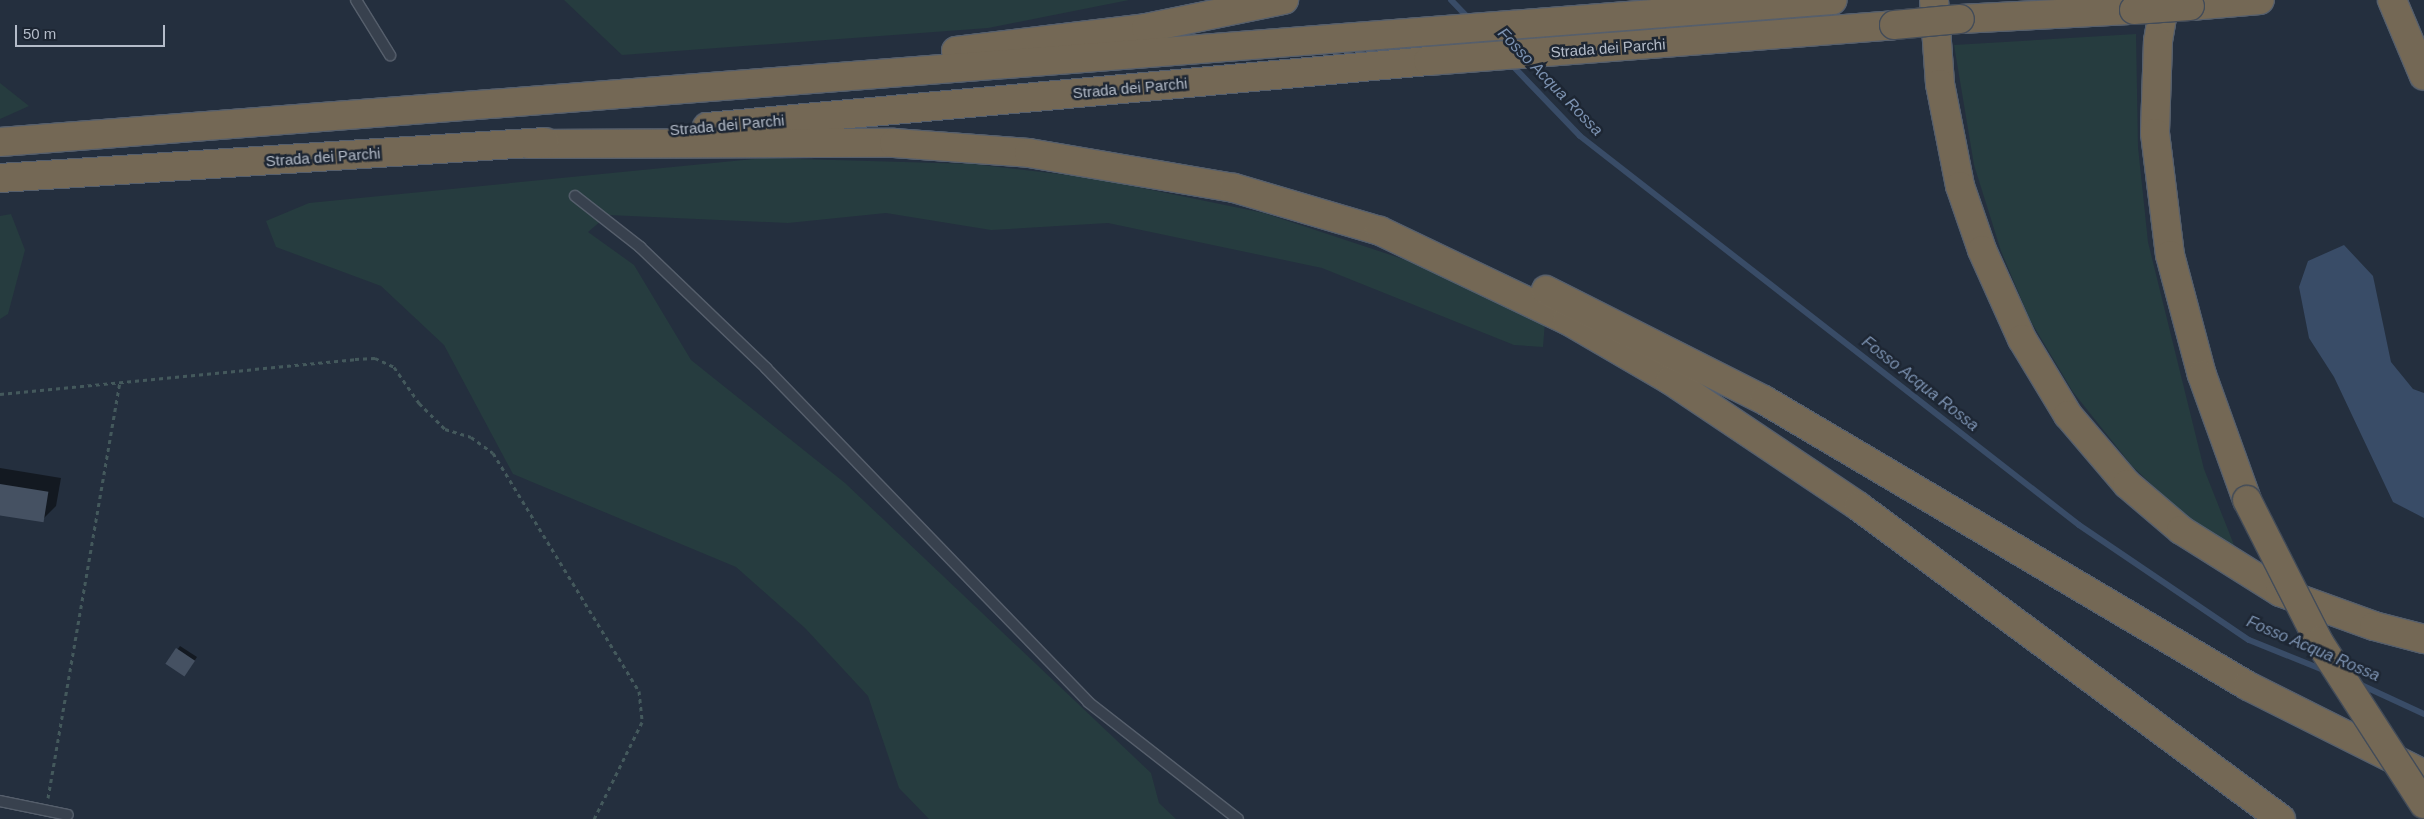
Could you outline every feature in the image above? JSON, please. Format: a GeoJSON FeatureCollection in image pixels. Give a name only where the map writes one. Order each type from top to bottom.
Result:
{"type":"FeatureCollection","features":[{"type":"Feature","properties":{"kind":"highway"},"geometry":{"type":"LineString","coordinates":[[962,51],[1215,0]]}},
{"type":"Feature","properties":{"kind":"highway"},"geometry":{"type":"LineString","coordinates":[[595,96],[1154,27],[1284,0]]}},
{"type":"Feature","properties":{"kind":"highway","name":"Strada dei Parchi"},"geometry":{"type":"LineString","coordinates":[[0,142],[1424,34],[1834,0]]}},
{"type":"Feature","properties":{"kind":"highway"},"geometry":{"type":"LineString","coordinates":[[1934,0],[1940,84],[1960,186],[1982,250],[2022,339],[2068,414],[2127,484],[2181,530],[2280,592],[2374,626],[2424,639]]}},
{"type":"Feature","properties":{"kind":"highway","name":"Strada dei Parchi"},"geometry":{"type":"LineString","coordinates":[[0,178],[528,144],[1428,61],[1960,20],[2134,10],[2177,3],[2260,0]]}},
{"type":"Feature","properties":{"kind":"highway"},"geometry":{"type":"LineString","coordinates":[[2392,0],[2424,76]]}},
{"type":"Feature","properties":{"kind":"highway"},"geometry":{"type":"LineString","coordinates":[[2177,3],[2158,41],[2156,133],[2170,255],[2202,375],[2247,500],[2319,642],[2424,804]]}},
{"type":"Feature","properties":{"kind":"highway"},"geometry":{"type":"LineString","coordinates":[[528,144],[894,143],[1029,153],[1234,188],[1380,231],[1497,269],[1682,357],[1893,473],[2248,686],[2424,774]]}},
{"type":"Feature","properties":{"kind":"highway"},"geometry":{"type":"LineString","coordinates":[[1380,231],[1567,320],[1670,380],[1879,521],[2281,819]]}},
{"type":"Feature","properties":{"kind":"lane"},"geometry":{"type":"LineString","coordinates":[[356,0],[390,55]]}},
{"type":"Feature","properties":{"kind":"lane"},"geometry":{"type":"LineString","coordinates":[[575,196],[640,247],[766,368],[1088,702],[1238,819]]}},
{"type":"Feature","properties":{"kind":"lane"},"geometry":{"type":"LineString","coordinates":[[0,801],[68,815]]}},
{"type":"Feature","properties":{"kind":"path"},"geometry":{"type":"LineString","coordinates":[[0,394],[375,358],[394,367],[419,403],[445,429],[471,437],[493,453],[639,690],[644,707],[642,722],[594,819]]}},
{"type":"Feature","properties":{"kind":"path"},"geometry":{"type":"LineString","coordinates":[[46,811],[120,382]]}},
{"type":"Feature","properties":{"kind":"green space"},"geometry":{"type":"Polygon","coordinates":[[[564,0],[1129,0],[988,28],[622,55],[564,0]]]}},
{"type":"Feature","properties":{"kind":"green space"},"geometry":{"type":"Polygon","coordinates":[[[2136,34],[2138,147],[2148,242],[2204,469],[2236,550],[2187,518],[2132,466],[2073,392],[2030,320],[2001,251],[1974,165],[1954,45],[2136,34]]]}},
{"type":"Feature","properties":{"kind":"green space"},"geometry":{"type":"Polygon","coordinates":[[[0,83],[29,106],[0,119],[0,83]]]}},
{"type":"Feature","properties":{"kind":"green space"},"geometry":{"type":"Polygon","coordinates":[[[765,158],[973,164],[1093,178],[1264,213],[1424,266],[1545,322],[1543,347],[1514,345],[1322,268],[1108,223],[991,230],[886,213],[788,223],[608,215],[588,232],[634,265],[691,360],[845,483],[1151,773],[1159,803],[1176,819],[929,819],[899,788],[868,696],[805,628],[736,567],[513,474],[444,345],[381,286],[276,247],[266,221],[309,203],[765,158]]]}},
{"type":"Feature","properties":{"kind":"green space"},"geometry":{"type":"Polygon","coordinates":[[[11,214],[25,250],[8,314],[0,319],[0,216],[11,214]]]}},
{"type":"Feature","properties":{"kind":"water"},"geometry":{"type":"Polygon","coordinates":[[[2344,245],[2373,276],[2391,362],[2413,389],[2424,393],[2424,518],[2393,502],[2334,377],[2309,338],[2299,287],[2308,261],[2344,245]]]}},
{"type":"Feature","properties":{"kind":"building"},"geometry":{"type":"Polygon","coordinates":[[[0,484],[48,492],[44,522],[0,515],[0,484]]]}},
{"type":"Feature","properties":{"kind":"building"},"geometry":{"type":"Polygon","coordinates":[[[176,648],[195,661],[184,677],[165,664],[176,648]]]}},
{"type":"Feature","properties":{"kind":"waterway","name":"Fosso Acqua Rossa"},"geometry":{"type":"LineString","coordinates":[[1451,0],[1471,21]]}},
{"type":"Feature","properties":{"kind":"waterway","name":"Fosso Acqua Rossa"},"geometry":{"type":"LineString","coordinates":[[1510,63],[1580,136],[2079,525],[2249,640],[2326,671]]}},
{"type":"Feature","properties":{"kind":"waterway","name":"Fosso Acqua Rossa"},"geometry":{"type":"LineString","coordinates":[[2357,683],[2424,714]]}}]}
